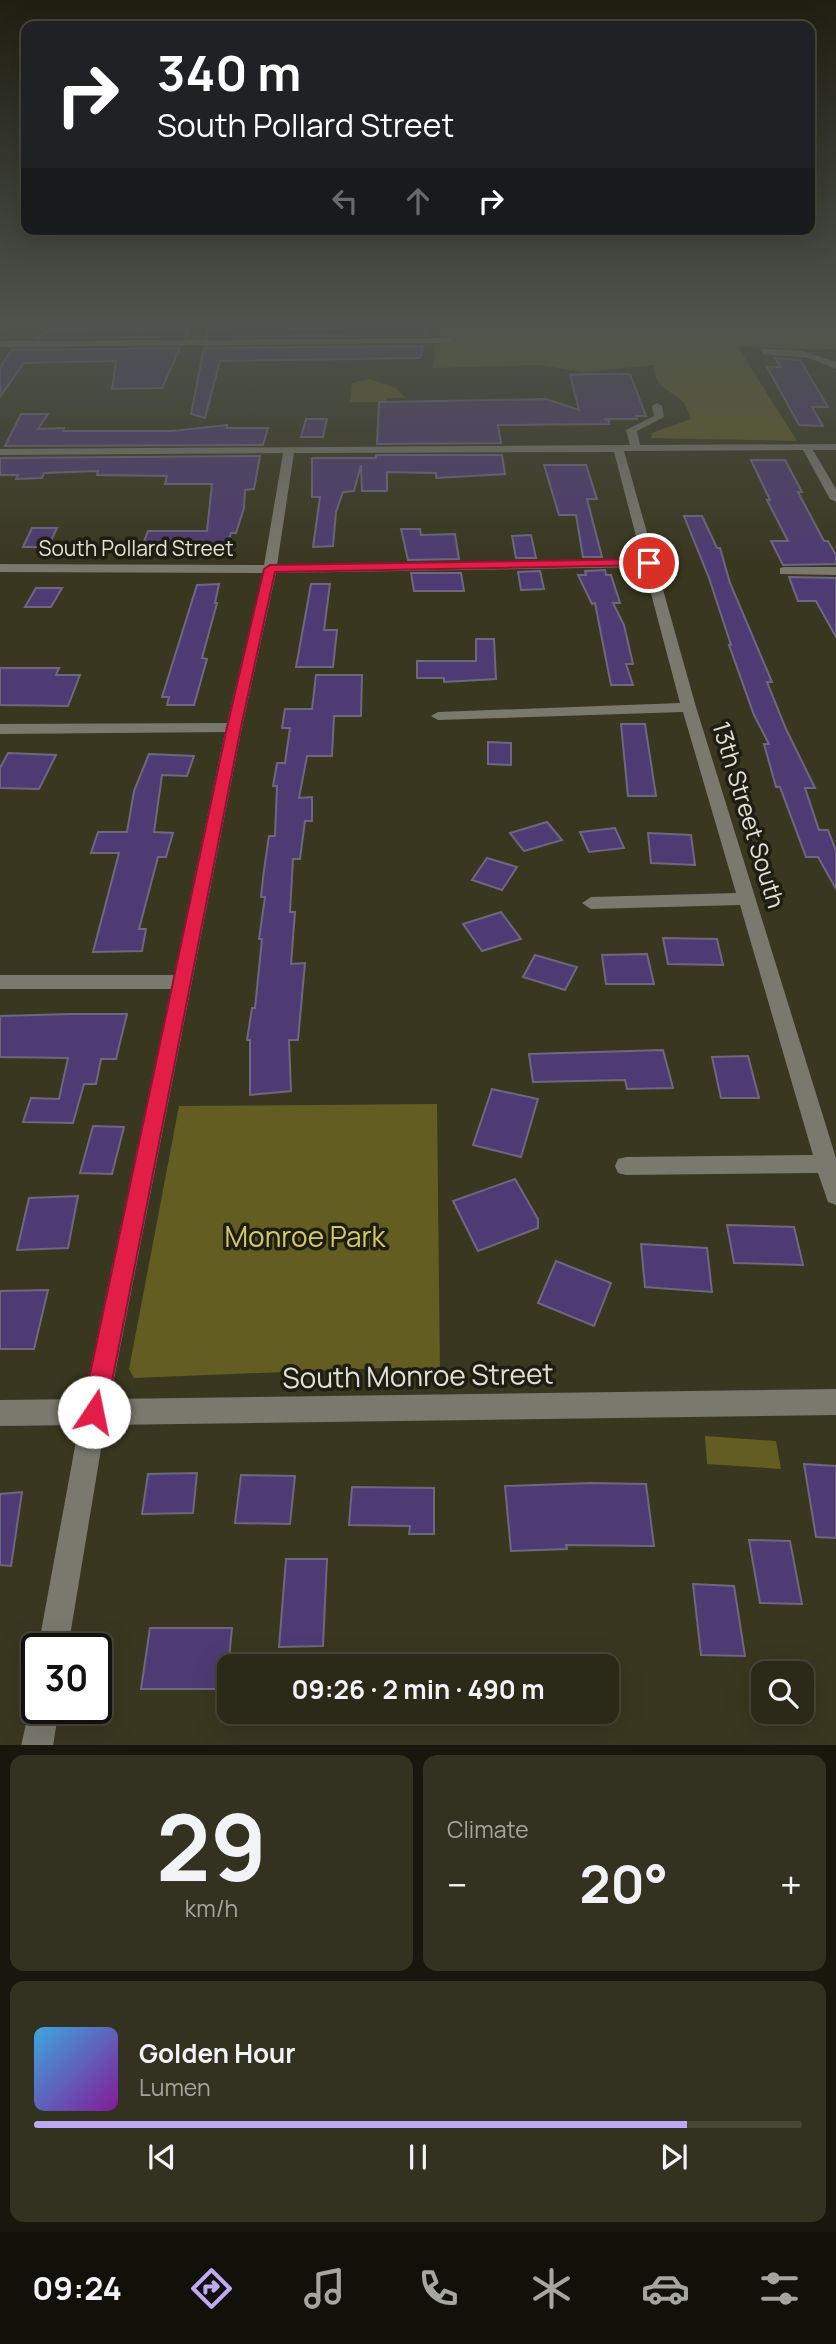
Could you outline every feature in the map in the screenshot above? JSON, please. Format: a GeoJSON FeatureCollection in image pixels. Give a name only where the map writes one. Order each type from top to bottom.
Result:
{"type":"FeatureCollection","features":[{"type":"Feature","properties":{"kind":"street"},"geometry":{"type":"LineString","coordinates":[[636,447],[631,430],[659,417],[657,406]]}},
{"type":"Feature","properties":{"kind":"street"},"geometry":{"type":"LineString","coordinates":[[0,452],[289,449],[357,443],[618,448],[836,447]]}},
{"type":"Feature","properties":{"kind":"street"},"geometry":{"type":"LineString","coordinates":[[806,447],[836,499]]}},
{"type":"Feature","properties":{"kind":"street","name":"13th Street South"},"geometry":{"type":"LineString","coordinates":[[618,448],[689,707],[836,1195]]}},
{"type":"Feature","properties":{"kind":"street"},"geometry":{"type":"LineString","coordinates":[[56,1633],[94,1412],[234,727],[270,569],[289,449]]}},
{"type":"Feature","properties":{"kind":"street","name":"South Pollard Street"},"geometry":{"type":"LineString","coordinates":[[0,568],[270,569],[649,563]]}},
{"type":"Feature","properties":{"kind":"street"},"geometry":{"type":"LineString","coordinates":[[785,572],[836,572]]}},
{"type":"Feature","properties":{"kind":"street"},"geometry":{"type":"LineString","coordinates":[[438,716],[689,707]]}},
{"type":"Feature","properties":{"kind":"street"},"geometry":{"type":"LineString","coordinates":[[0,729],[234,727]]}},
{"type":"Feature","properties":{"kind":"street"},"geometry":{"type":"LineString","coordinates":[[591,903],[748,899]]}},
{"type":"Feature","properties":{"kind":"street"},"geometry":{"type":"LineString","coordinates":[[0,982],[183,982]]}},
{"type":"Feature","properties":{"kind":"street"},"geometry":{"type":"LineString","coordinates":[[626,1166],[827,1164]]}},
{"type":"Feature","properties":{"kind":"street","name":"South Monroe Street"},"geometry":{"type":"LineString","coordinates":[[0,1413],[836,1402]]}},
{"type":"Feature","properties":{"kind":"street"},"geometry":{"type":"LineString","coordinates":[[37,1745],[40,1724]]}},
{"type":"Feature","properties":{"kind":"green space"},"geometry":{"type":"Polygon","coordinates":[[[773,402],[797,441],[651,438],[652,433],[691,419],[684,403],[773,402]]]}},
{"type":"Feature","properties":{"kind":"green space","name":"Monroe Park"},"geometry":{"type":"Polygon","coordinates":[[[437,1104],[440,1373],[419,1368],[382,1368],[134,1378],[129,1369],[179,1106],[437,1104]]]}},
{"type":"Feature","properties":{"kind":"green space"},"geometry":{"type":"Polygon","coordinates":[[[705,1436],[776,1441],[781,1469],[707,1464],[705,1436]]]}},
{"type":"Feature","properties":{"kind":"building"},"geometry":{"type":"Polygon","coordinates":[[[193,402],[209,402],[205,418],[191,414],[193,402]]]}},
{"type":"Feature","properties":{"kind":"building"},"geometry":{"type":"Polygon","coordinates":[[[379,402],[556,402],[579,410],[577,402],[641,402],[646,416],[636,416],[637,419],[604,419],[609,421],[609,424],[498,425],[501,443],[377,444],[379,402]]]}},
{"type":"Feature","properties":{"kind":"building"},"geometry":{"type":"Polygon","coordinates":[[[787,402],[825,402],[828,407],[812,407],[823,426],[799,425],[787,402]]]}},
{"type":"Feature","properties":{"kind":"building"},"geometry":{"type":"Polygon","coordinates":[[[21,414],[48,414],[38,429],[64,428],[63,431],[172,431],[227,425],[227,428],[268,428],[263,445],[5,446],[21,414]]]}},
{"type":"Feature","properties":{"kind":"building"},"geometry":{"type":"Polygon","coordinates":[[[306,419],[327,419],[323,437],[301,437],[306,419]]]}},
{"type":"Feature","properties":{"kind":"building"},"geometry":{"type":"Polygon","coordinates":[[[376,455],[502,455],[505,474],[436,478],[436,473],[387,472],[387,491],[362,491],[361,465],[354,491],[343,492],[336,512],[333,546],[313,547],[320,497],[312,497],[312,458],[376,458],[376,455]]]}},
{"type":"Feature","properties":{"kind":"building"},"geometry":{"type":"Polygon","coordinates":[[[260,456],[254,489],[245,490],[244,508],[236,533],[231,533],[226,550],[141,549],[148,531],[207,531],[212,484],[165,484],[167,476],[97,475],[98,471],[44,473],[42,478],[16,479],[18,475],[0,475],[0,458],[260,456]]]}},
{"type":"Feature","properties":{"kind":"building"},"geometry":{"type":"Polygon","coordinates":[[[751,460],[785,460],[802,492],[798,492],[824,541],[828,541],[836,555],[836,564],[783,565],[771,541],[788,541],[751,460]]]}},
{"type":"Feature","properties":{"kind":"building"},"geometry":{"type":"Polygon","coordinates":[[[544,465],[586,465],[597,499],[587,499],[602,557],[583,557],[576,515],[559,515],[544,465]]]}},
{"type":"Feature","properties":{"kind":"building"},"geometry":{"type":"Polygon","coordinates":[[[684,516],[702,516],[717,548],[720,548],[730,583],[772,682],[767,682],[815,788],[805,788],[819,830],[828,830],[836,851],[836,889],[818,857],[806,857],[780,787],[776,787],[764,744],[769,744],[754,715],[709,578],[684,516]]]}},
{"type":"Feature","properties":{"kind":"building"},"geometry":{"type":"Polygon","coordinates":[[[32,528],[57,528],[48,547],[23,547],[32,528]]]}},
{"type":"Feature","properties":{"kind":"building"},"geometry":{"type":"Polygon","coordinates":[[[401,529],[420,529],[421,535],[455,534],[459,559],[408,560],[401,529]]]}},
{"type":"Feature","properties":{"kind":"building"},"geometry":{"type":"Polygon","coordinates":[[[531,535],[536,558],[516,558],[512,536],[531,535]]]}},
{"type":"Feature","properties":{"kind":"building"},"geometry":{"type":"Polygon","coordinates":[[[605,570],[606,575],[611,575],[620,603],[613,603],[624,625],[633,664],[626,664],[633,685],[611,685],[595,603],[592,604],[578,575],[586,575],[585,571],[605,570]]]}},
{"type":"Feature","properties":{"kind":"building"},"geometry":{"type":"Polygon","coordinates":[[[540,571],[544,589],[521,590],[518,572],[540,571]]]}},
{"type":"Feature","properties":{"kind":"building"},"geometry":{"type":"Polygon","coordinates":[[[411,573],[461,573],[464,591],[414,591],[411,573]]]}},
{"type":"Feature","properties":{"kind":"building"},"geometry":{"type":"Polygon","coordinates":[[[789,577],[836,578],[836,637],[816,601],[798,601],[789,577]]]}},
{"type":"Feature","properties":{"kind":"building"},"geometry":{"type":"Polygon","coordinates":[[[219,584],[217,603],[202,658],[207,659],[194,705],[167,705],[169,697],[162,697],[197,585],[219,584]]]}},
{"type":"Feature","properties":{"kind":"building"},"geometry":{"type":"Polygon","coordinates":[[[311,584],[330,584],[324,630],[337,630],[333,667],[296,667],[311,584]]]}},
{"type":"Feature","properties":{"kind":"building"},"geometry":{"type":"Polygon","coordinates":[[[36,588],[62,588],[51,607],[25,607],[36,588]]]}},
{"type":"Feature","properties":{"kind":"building"},"geometry":{"type":"Polygon","coordinates":[[[476,639],[494,639],[496,679],[444,682],[444,678],[417,678],[417,661],[476,661],[476,639]]]}},
{"type":"Feature","properties":{"kind":"building"},"geometry":{"type":"Polygon","coordinates":[[[0,668],[59,668],[56,675],[80,675],[68,706],[0,705],[0,668]]]}},
{"type":"Feature","properties":{"kind":"building"},"geometry":{"type":"Polygon","coordinates":[[[316,675],[362,675],[361,716],[334,716],[332,756],[307,756],[299,798],[312,797],[312,821],[305,821],[300,859],[293,859],[290,912],[295,912],[291,964],[305,963],[298,1040],[289,1040],[291,1091],[250,1095],[250,1040],[247,1040],[252,1008],[255,1008],[262,939],[259,939],[265,897],[261,897],[264,870],[269,836],[275,836],[277,786],[273,786],[277,763],[285,763],[290,728],[282,728],[285,709],[312,709],[316,675]]]}},
{"type":"Feature","properties":{"kind":"building"},"geometry":{"type":"Polygon","coordinates":[[[621,724],[645,724],[656,796],[628,796],[621,724]]]}},
{"type":"Feature","properties":{"kind":"building"},"geometry":{"type":"Polygon","coordinates":[[[488,742],[511,743],[511,765],[488,764],[488,742]]]}},
{"type":"Feature","properties":{"kind":"building"},"geometry":{"type":"Polygon","coordinates":[[[8,753],[56,755],[39,789],[0,788],[0,768],[8,753]]]}},
{"type":"Feature","properties":{"kind":"building"},"geometry":{"type":"Polygon","coordinates":[[[149,754],[194,756],[187,776],[162,775],[154,832],[173,833],[166,857],[158,857],[139,929],[146,929],[142,951],[93,952],[119,853],[91,853],[98,832],[127,832],[134,791],[149,754]]]}},
{"type":"Feature","properties":{"kind":"building"},"geometry":{"type":"Polygon","coordinates":[[[547,822],[562,840],[524,851],[510,833],[547,822]]]}},
{"type":"Feature","properties":{"kind":"building"},"geometry":{"type":"Polygon","coordinates":[[[615,828],[624,848],[589,852],[580,832],[615,828]]]}},
{"type":"Feature","properties":{"kind":"building"},"geometry":{"type":"Polygon","coordinates":[[[648,833],[691,835],[695,865],[651,863],[648,833]]]}},
{"type":"Feature","properties":{"kind":"building"},"geometry":{"type":"Polygon","coordinates":[[[487,858],[517,867],[502,890],[472,880],[487,858]]]}},
{"type":"Feature","properties":{"kind":"building"},"geometry":{"type":"Polygon","coordinates":[[[501,912],[521,939],[482,951],[463,924],[501,912]]]}},
{"type":"Feature","properties":{"kind":"building"},"geometry":{"type":"Polygon","coordinates":[[[663,938],[717,939],[723,965],[668,964],[663,938]]]}},
{"type":"Feature","properties":{"kind":"building"},"geometry":{"type":"Polygon","coordinates":[[[647,954],[654,984],[606,984],[602,955],[647,954]]]}},
{"type":"Feature","properties":{"kind":"building"},"geometry":{"type":"Polygon","coordinates":[[[535,955],[577,967],[565,990],[523,977],[535,955]]]}},
{"type":"Feature","properties":{"kind":"building"},"geometry":{"type":"Polygon","coordinates":[[[127,1014],[116,1059],[101,1059],[96,1084],[84,1084],[73,1123],[23,1122],[31,1098],[59,1099],[68,1058],[0,1057],[0,1016],[127,1014]]]}},
{"type":"Feature","properties":{"kind":"building"},"geometry":{"type":"Polygon","coordinates":[[[663,1050],[673,1088],[627,1089],[625,1080],[533,1082],[529,1054],[663,1050]]]}},
{"type":"Feature","properties":{"kind":"building"},"geometry":{"type":"Polygon","coordinates":[[[748,1056],[759,1098],[721,1098],[712,1057],[748,1056]]]}},
{"type":"Feature","properties":{"kind":"building"},"geometry":{"type":"Polygon","coordinates":[[[492,1089],[538,1099],[521,1157],[473,1145],[492,1089]]]}},
{"type":"Feature","properties":{"kind":"building"},"geometry":{"type":"Polygon","coordinates":[[[93,1126],[124,1127],[112,1174],[80,1173],[93,1126]]]}},
{"type":"Feature","properties":{"kind":"building"},"geometry":{"type":"Polygon","coordinates":[[[515,1179],[538,1219],[538,1228],[478,1251],[453,1201],[515,1179]]]}},
{"type":"Feature","properties":{"kind":"building"},"geometry":{"type":"Polygon","coordinates":[[[78,1196],[68,1248],[17,1250],[29,1198],[78,1196]]]}},
{"type":"Feature","properties":{"kind":"building"},"geometry":{"type":"Polygon","coordinates":[[[727,1225],[794,1227],[803,1265],[734,1263],[727,1225]]]}},
{"type":"Feature","properties":{"kind":"building"},"geometry":{"type":"Polygon","coordinates":[[[641,1244],[707,1248],[712,1292],[645,1287],[641,1244]]]}},
{"type":"Feature","properties":{"kind":"building"},"geometry":{"type":"Polygon","coordinates":[[[556,1261],[611,1283],[594,1326],[538,1303],[556,1261]]]}},
{"type":"Feature","properties":{"kind":"building"},"geometry":{"type":"Polygon","coordinates":[[[48,1290],[34,1349],[0,1349],[0,1291],[48,1290]]]}},
{"type":"Feature","properties":{"kind":"building"},"geometry":{"type":"Polygon","coordinates":[[[804,1464],[836,1466],[836,1538],[816,1537],[804,1464]]]}},
{"type":"Feature","properties":{"kind":"building"},"geometry":{"type":"Polygon","coordinates":[[[197,1473],[193,1513],[142,1514],[148,1474],[197,1473]]]}},
{"type":"Feature","properties":{"kind":"building"},"geometry":{"type":"Polygon","coordinates":[[[241,1475],[295,1476],[290,1524],[235,1523],[241,1475]]]}},
{"type":"Feature","properties":{"kind":"building"},"geometry":{"type":"Polygon","coordinates":[[[646,1484],[654,1546],[566,1545],[567,1549],[511,1551],[505,1486],[646,1484]]]}},
{"type":"Feature","properties":{"kind":"building"},"geometry":{"type":"Polygon","coordinates":[[[352,1487],[434,1488],[434,1534],[409,1534],[410,1526],[349,1525],[352,1487]]]}},
{"type":"Feature","properties":{"kind":"building"},"geometry":{"type":"Polygon","coordinates":[[[22,1492],[11,1566],[0,1565],[0,1494],[22,1492]]]}},
{"type":"Feature","properties":{"kind":"building"},"geometry":{"type":"Polygon","coordinates":[[[749,1540],[790,1541],[802,1604],[760,1603],[749,1540]]]}},
{"type":"Feature","properties":{"kind":"building"},"geometry":{"type":"Polygon","coordinates":[[[286,1559],[327,1559],[323,1646],[279,1647],[286,1559]]]}},
{"type":"Feature","properties":{"kind":"building"},"geometry":{"type":"Polygon","coordinates":[[[693,1584],[734,1586],[745,1656],[701,1655],[693,1584]]]}},
{"type":"Feature","properties":{"kind":"building"},"geometry":{"type":"Polygon","coordinates":[[[150,1628],[232,1628],[229,1654],[217,1654],[217,1689],[141,1689],[150,1628]]]}},
{"type":"Feature","properties":{"kind":"route"},"geometry":{"type":"LineString","coordinates":[[94,1412],[234,727],[270,569],[649,563]]}}]}
